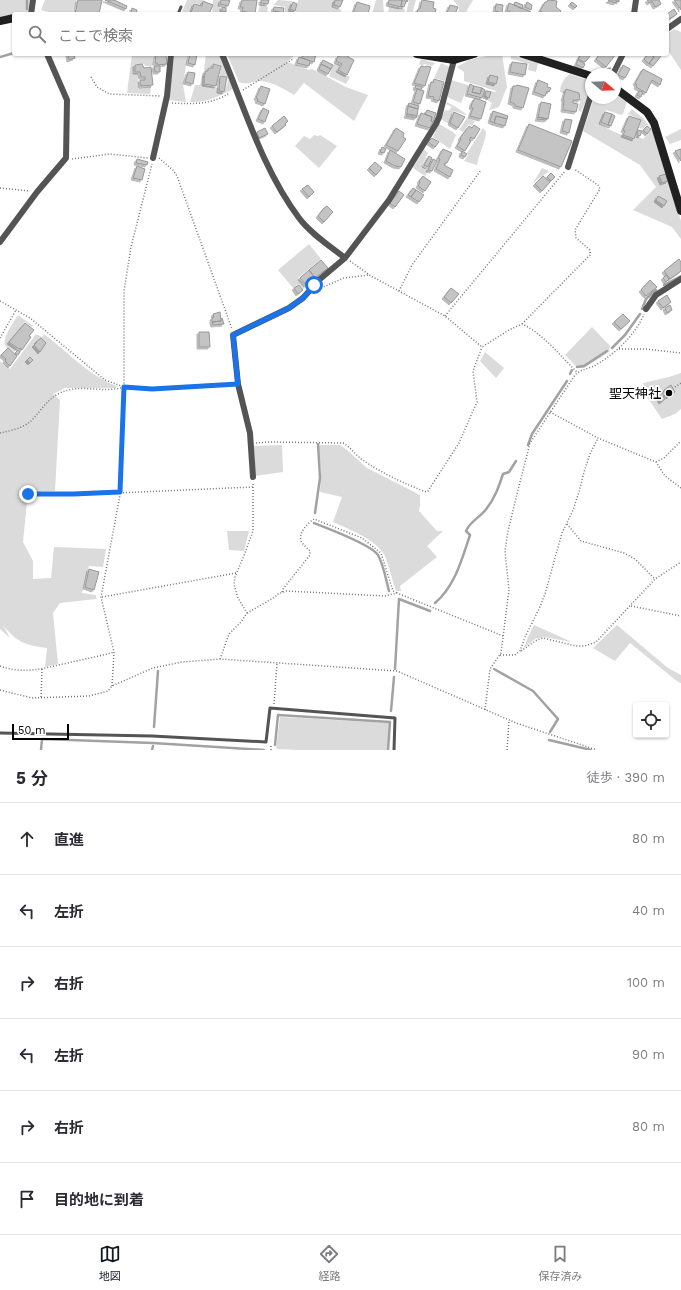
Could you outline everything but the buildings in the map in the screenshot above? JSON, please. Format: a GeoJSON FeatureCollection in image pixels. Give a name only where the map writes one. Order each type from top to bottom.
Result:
{"type":"FeatureCollection","features":[{"type":"Feature","properties":{"kind":"main road"},"geometry":{"type":"LineString","coordinates":[[0,21],[12,18]]}},
{"type":"Feature","properties":{"kind":"main road"},"geometry":{"type":"LineString","coordinates":[[429,56],[454,60],[467,56]]}},
{"type":"Feature","properties":{"kind":"main road"},"geometry":{"type":"LineString","coordinates":[[529,56],[585,74]]}},
{"type":"Feature","properties":{"kind":"main road"},"geometry":{"type":"LineString","coordinates":[[621,92],[647,112],[654,123],[681,211]]}},
{"type":"Feature","properties":{"kind":"street"},"geometry":{"type":"LineString","coordinates":[[31,12],[33,0]]}},
{"type":"Feature","properties":{"kind":"street"},"geometry":{"type":"LineString","coordinates":[[634,12],[636,0]]}},
{"type":"Feature","properties":{"kind":"street"},"geometry":{"type":"LineString","coordinates":[[669,28],[681,19]]}},
{"type":"Feature","properties":{"kind":"street"},"geometry":{"type":"LineString","coordinates":[[0,242],[37,192],[66,158],[67,100],[48,56]]}},
{"type":"Feature","properties":{"kind":"street"},"geometry":{"type":"LineString","coordinates":[[154,157],[166,99],[171,56]]}},
{"type":"Feature","properties":{"kind":"street"},"geometry":{"type":"LineString","coordinates":[[223,56],[260,147],[288,202],[300,219],[308,227],[346,258]]}},
{"type":"Feature","properties":{"kind":"street"},"geometry":{"type":"LineString","coordinates":[[616,68],[622,56]]}},
{"type":"Feature","properties":{"kind":"street"},"geometry":{"type":"LineString","coordinates":[[253,477],[250,433],[238,384],[233,335],[289,308],[303,298],[320,279],[346,258],[389,200],[436,124],[454,60]]}},
{"type":"Feature","properties":{"kind":"street"},"geometry":{"type":"LineString","coordinates":[[568,167],[588,104]]}},
{"type":"Feature","properties":{"kind":"street"},"geometry":{"type":"LineString","coordinates":[[646,309],[656,294],[681,279]]}},
{"type":"Feature","properties":{"kind":"lane"},"geometry":{"type":"LineString","coordinates":[[179,12],[181,7]]}},
{"type":"Feature","properties":{"kind":"lane"},"geometry":{"type":"LineString","coordinates":[[0,733],[152,736],[266,742],[270,708],[395,718],[394,750]]}},
{"type":"Feature","properties":{"kind":"path"},"geometry":{"type":"LineString","coordinates":[[91,77],[98,86],[109,94],[166,99],[199,104],[211,102],[237,90],[293,59]]}},
{"type":"Feature","properties":{"kind":"path"},"geometry":{"type":"LineString","coordinates":[[66,158],[75,159],[110,154],[154,157],[173,170],[177,176],[210,265],[233,335]]}},
{"type":"Feature","properties":{"kind":"path"},"geometry":{"type":"LineString","coordinates":[[112,686],[114,652],[101,597],[120,492],[124,387],[124,291],[131,247],[154,157]]}},
{"type":"Feature","properties":{"kind":"path"},"geometry":{"type":"LineString","coordinates":[[250,444],[268,442],[344,443],[359,457],[371,465],[404,483],[428,492],[459,443],[476,406],[478,396],[473,371],[482,347],[508,330],[522,324],[590,256],[590,250],[576,238],[575,230],[600,189],[598,185],[568,167],[445,316]]}},
{"type":"Feature","properties":{"kind":"path"},"geometry":{"type":"LineString","coordinates":[[399,291],[412,265],[481,170]]}},
{"type":"Feature","properties":{"kind":"path"},"geometry":{"type":"LineString","coordinates":[[0,188],[37,192]]}},
{"type":"Feature","properties":{"kind":"path"},"geometry":{"type":"LineString","coordinates":[[346,258],[370,275],[445,316],[482,347]]}},
{"type":"Feature","properties":{"kind":"path"},"geometry":{"type":"LineString","coordinates":[[320,289],[344,278],[370,275]]}},
{"type":"Feature","properties":{"kind":"path"},"geometry":{"type":"LineString","coordinates":[[0,302],[16,310],[42,328],[105,380],[124,387]]}},
{"type":"Feature","properties":{"kind":"path"},"geometry":{"type":"LineString","coordinates":[[485,710],[490,669],[501,653],[509,590],[505,551],[508,531],[530,443],[577,372],[593,366],[619,349],[641,321],[646,309]]}},
{"type":"Feature","properties":{"kind":"path"},"geometry":{"type":"LineString","coordinates":[[0,338],[16,310]]}},
{"type":"Feature","properties":{"kind":"path"},"geometry":{"type":"LineString","coordinates":[[522,324],[529,327],[541,336],[577,372]]}},
{"type":"Feature","properties":{"kind":"path"},"geometry":{"type":"LineString","coordinates":[[619,349],[645,349],[681,353]]}},
{"type":"Feature","properties":{"kind":"path"},"geometry":{"type":"LineString","coordinates":[[675,387],[681,383]]}},
{"type":"Feature","properties":{"kind":"path"},"geometry":{"type":"LineString","coordinates":[[0,433],[16,429],[31,421],[51,398],[70,389],[109,390],[124,387],[152,389],[238,384]]}},
{"type":"Feature","properties":{"kind":"path"},"geometry":{"type":"LineString","coordinates":[[550,412],[598,438],[656,462],[665,476],[681,488]]}},
{"type":"Feature","properties":{"kind":"path"},"geometry":{"type":"LineString","coordinates":[[520,651],[545,594],[562,533],[579,492],[590,454],[598,438]]}},
{"type":"Feature","properties":{"kind":"path"},"geometry":{"type":"LineString","coordinates":[[656,462],[664,458],[681,441]]}},
{"type":"Feature","properties":{"kind":"path"},"geometry":{"type":"LineString","coordinates":[[247,613],[238,598],[234,585],[236,573],[246,553],[253,531],[253,477]]}},
{"type":"Feature","properties":{"kind":"path"},"geometry":{"type":"LineString","coordinates":[[28,494],[73,494],[253,487]]}},
{"type":"Feature","properties":{"kind":"path"},"geometry":{"type":"LineString","coordinates":[[282,592],[310,555],[310,551],[301,539],[302,532],[314,519],[362,538],[381,553],[393,591],[503,636]]}},
{"type":"Feature","properties":{"kind":"path"},"geometry":{"type":"LineString","coordinates":[[567,524],[581,541],[624,553],[635,559],[655,579]]}},
{"type":"Feature","properties":{"kind":"path"},"geometry":{"type":"LineString","coordinates":[[500,655],[515,654],[537,640],[543,638],[576,646],[585,646],[596,642],[655,579],[681,562]]}},
{"type":"Feature","properties":{"kind":"path"},"geometry":{"type":"LineString","coordinates":[[101,597],[236,573]]}},
{"type":"Feature","properties":{"kind":"path"},"geometry":{"type":"LineString","coordinates":[[220,659],[229,634],[241,622],[247,613],[282,592],[385,596],[397,593]]}},
{"type":"Feature","properties":{"kind":"path"},"geometry":{"type":"LineString","coordinates":[[631,606],[681,616]]}},
{"type":"Feature","properties":{"kind":"path"},"geometry":{"type":"LineString","coordinates":[[0,666],[19,670],[42,669],[114,652]]}},
{"type":"Feature","properties":{"kind":"path"},"geometry":{"type":"LineString","coordinates":[[0,690],[32,698],[89,696],[108,691],[112,686],[153,668],[182,662],[220,659],[397,671],[509,720],[597,750]]}},
{"type":"Feature","properties":{"kind":"path"},"geometry":{"type":"LineString","coordinates":[[41,698],[42,669]]}},
{"type":"Feature","properties":{"kind":"path"},"geometry":{"type":"LineString","coordinates":[[507,750],[509,720]]}},
{"type":"Feature","properties":{"kind":"shaded area"},"geometry":{"type":"Polygon","coordinates":[[[0,0],[30,0],[28,12],[12,12],[12,15],[0,17],[0,0]]]}},
{"type":"Feature","properties":{"kind":"shaded area"},"geometry":{"type":"Polygon","coordinates":[[[45,0],[77,0],[73,12],[49,12],[41,10],[45,0]]]}},
{"type":"Feature","properties":{"kind":"shaded area"},"geometry":{"type":"Polygon","coordinates":[[[187,0],[203,0],[201,5],[194,3],[191,12],[182,12],[187,0]]]}},
{"type":"Feature","properties":{"kind":"shaded area"},"geometry":{"type":"Polygon","coordinates":[[[213,0],[220,0],[219,5],[222,12],[212,12],[213,0]]]}},
{"type":"Feature","properties":{"kind":"shaded area"},"geometry":{"type":"Polygon","coordinates":[[[278,0],[292,1],[290,10],[294,12],[284,12],[285,7],[273,5],[278,0]]]}},
{"type":"Feature","properties":{"kind":"shaded area"},"geometry":{"type":"Polygon","coordinates":[[[298,0],[335,0],[333,7],[342,10],[340,12],[295,12],[298,0]]]}},
{"type":"Feature","properties":{"kind":"shaded area"},"geometry":{"type":"Polygon","coordinates":[[[376,0],[383,0],[384,12],[373,12],[376,0]]]}},
{"type":"Feature","properties":{"kind":"shaded area"},"geometry":{"type":"Polygon","coordinates":[[[409,0],[416,0],[413,12],[406,12],[409,0]]]}},
{"type":"Feature","properties":{"kind":"shaded area"},"geometry":{"type":"Polygon","coordinates":[[[453,0],[473,0],[466,12],[458,12],[459,7],[453,0]]]}},
{"type":"Feature","properties":{"kind":"shaded area"},"geometry":{"type":"Polygon","coordinates":[[[260,4],[268,7],[267,12],[258,12],[260,4]]]}},
{"type":"Feature","properties":{"kind":"shaded area"},"geometry":{"type":"Polygon","coordinates":[[[389,6],[405,9],[404,12],[388,12],[389,6]]]}},
{"type":"Feature","properties":{"kind":"shaded area"},"geometry":{"type":"Polygon","coordinates":[[[674,29],[681,32],[681,70],[669,52],[669,33],[674,29]]]}},
{"type":"Feature","properties":{"kind":"shaded area"},"geometry":{"type":"Polygon","coordinates":[[[132,56],[153,56],[153,66],[135,64],[133,73],[138,73],[139,88],[151,87],[150,94],[127,93],[132,56]]]}},
{"type":"Feature","properties":{"kind":"shaded area"},"geometry":{"type":"Polygon","coordinates":[[[174,56],[188,56],[183,84],[186,102],[168,100],[174,56]]]}},
{"type":"Feature","properties":{"kind":"shaded area"},"geometry":{"type":"Polygon","coordinates":[[[206,56],[222,56],[228,77],[220,75],[221,65],[213,64],[212,67],[208,67],[207,70],[204,70],[206,56]]]}},
{"type":"Feature","properties":{"kind":"shaded area"},"geometry":{"type":"Polygon","coordinates":[[[228,56],[294,56],[287,62],[309,70],[312,69],[346,87],[368,95],[354,121],[304,83],[294,95],[270,83],[258,81],[248,83],[239,82],[228,56]]]}},
{"type":"Feature","properties":{"kind":"shaded area"},"geometry":{"type":"Polygon","coordinates":[[[487,56],[502,56],[507,87],[499,107],[489,110],[492,103],[483,97],[485,90],[496,91],[464,81],[464,72],[457,67],[469,60],[487,56]]]}},
{"type":"Feature","properties":{"kind":"shaded area"},"geometry":{"type":"Polygon","coordinates":[[[511,56],[517,56],[538,63],[536,72],[528,70],[529,64],[511,59],[511,56]]]}},
{"type":"Feature","properties":{"kind":"shaded area"},"geometry":{"type":"Polygon","coordinates":[[[421,59],[435,63],[432,66],[424,64],[423,66],[419,64],[421,59]]]}},
{"type":"Feature","properties":{"kind":"shaded area"},"geometry":{"type":"Polygon","coordinates":[[[334,63],[340,65],[337,71],[350,77],[346,84],[329,76],[334,63]]]}},
{"type":"Feature","properties":{"kind":"shaded area"},"geometry":{"type":"Polygon","coordinates":[[[441,63],[450,67],[445,81],[434,78],[441,63]]]}},
{"type":"Feature","properties":{"kind":"shaded area"},"geometry":{"type":"Polygon","coordinates":[[[570,74],[585,79],[585,103],[581,112],[578,110],[581,97],[579,97],[579,93],[567,89],[566,94],[560,92],[566,78],[570,74]]]}},
{"type":"Feature","properties":{"kind":"shaded area"},"geometry":{"type":"Polygon","coordinates":[[[202,75],[204,76],[204,85],[219,88],[218,92],[224,93],[207,100],[190,102],[195,85],[200,85],[202,75]]]}},
{"type":"Feature","properties":{"kind":"shaded area"},"geometry":{"type":"Polygon","coordinates":[[[229,78],[233,89],[224,93],[229,78]]]}},
{"type":"Feature","properties":{"kind":"shaded area"},"geometry":{"type":"Polygon","coordinates":[[[451,80],[468,85],[461,103],[449,98],[447,95],[451,80]]]}},
{"type":"Feature","properties":{"kind":"shaded area"},"geometry":{"type":"Polygon","coordinates":[[[621,98],[627,102],[623,114],[621,115],[606,110],[600,124],[634,140],[637,136],[643,139],[652,129],[681,221],[681,239],[672,227],[633,210],[656,187],[640,165],[583,131],[592,104],[621,104],[621,98]]]}},
{"type":"Feature","properties":{"kind":"shaded area"},"geometry":{"type":"Polygon","coordinates":[[[447,102],[466,114],[465,115],[454,111],[449,124],[441,119],[445,110],[448,111],[452,107],[446,104],[447,102]]]}},
{"type":"Feature","properties":{"kind":"shaded area"},"geometry":{"type":"Polygon","coordinates":[[[632,109],[644,119],[650,127],[647,125],[642,129],[639,128],[641,120],[628,114],[632,109]]]}},
{"type":"Feature","properties":{"kind":"shaded area"},"geometry":{"type":"Polygon","coordinates":[[[467,118],[475,121],[472,126],[469,124],[463,132],[459,130],[467,118]]]}},
{"type":"Feature","properties":{"kind":"shaded area"},"geometry":{"type":"Polygon","coordinates":[[[439,124],[456,135],[450,149],[433,137],[439,124]]]}},
{"type":"Feature","properties":{"kind":"shaded area"},"geometry":{"type":"Polygon","coordinates":[[[483,128],[486,132],[477,165],[464,161],[468,155],[467,153],[483,128]]]}},
{"type":"Feature","properties":{"kind":"shaded area"},"geometry":{"type":"Polygon","coordinates":[[[681,129],[681,140],[670,144],[665,137],[681,129]]]}},
{"type":"Feature","properties":{"kind":"shaded area"},"geometry":{"type":"Polygon","coordinates":[[[314,135],[320,135],[337,146],[319,168],[295,146],[304,136],[310,139],[314,135]]]}},
{"type":"Feature","properties":{"kind":"shaded area"},"geometry":{"type":"Polygon","coordinates":[[[424,149],[428,153],[422,166],[428,171],[425,176],[413,168],[424,149]]]}},
{"type":"Feature","properties":{"kind":"shaded area"},"geometry":{"type":"Polygon","coordinates":[[[542,168],[549,171],[533,183],[542,168]]]}},
{"type":"Feature","properties":{"kind":"shaded area"},"geometry":{"type":"Polygon","coordinates":[[[309,244],[321,259],[298,278],[305,288],[303,289],[299,284],[293,288],[278,270],[309,244]]]}},
{"type":"Feature","properties":{"kind":"shaded area"},"geometry":{"type":"Polygon","coordinates":[[[18,315],[33,326],[32,327],[25,322],[9,343],[17,349],[14,352],[6,347],[5,340],[8,331],[18,315]]]}},
{"type":"Feature","properties":{"kind":"shaded area"},"geometry":{"type":"Polygon","coordinates":[[[592,327],[610,346],[609,352],[584,368],[578,368],[565,355],[592,327]]]}},
{"type":"Feature","properties":{"kind":"shaded area"},"geometry":{"type":"Polygon","coordinates":[[[36,334],[42,337],[44,334],[88,370],[107,382],[117,386],[116,388],[65,388],[53,394],[60,400],[55,491],[28,492],[23,542],[33,561],[33,579],[51,578],[54,547],[106,549],[103,567],[89,566],[82,593],[96,595],[96,599],[60,603],[53,613],[58,664],[45,667],[47,648],[33,646],[22,642],[13,636],[3,625],[10,638],[0,629],[0,361],[10,369],[36,334]]]}},
{"type":"Feature","properties":{"kind":"shaded area"},"geometry":{"type":"Polygon","coordinates":[[[485,352],[504,368],[496,378],[480,361],[485,352]]]}},
{"type":"Feature","properties":{"kind":"shaded area"},"geometry":{"type":"Polygon","coordinates":[[[681,373],[681,409],[675,414],[662,419],[647,397],[643,383],[681,373]]]}},
{"type":"Feature","properties":{"kind":"shaded area"},"geometry":{"type":"Polygon","coordinates":[[[282,445],[283,472],[255,476],[254,446],[282,445]]]}},
{"type":"Feature","properties":{"kind":"shaded area"},"geometry":{"type":"Polygon","coordinates":[[[318,445],[340,445],[367,468],[420,495],[419,511],[437,531],[443,531],[427,546],[437,557],[400,586],[401,591],[396,591],[386,558],[380,549],[368,539],[333,522],[342,497],[320,492],[321,469],[318,445]]]}},
{"type":"Feature","properties":{"kind":"shaded area"},"geometry":{"type":"Polygon","coordinates":[[[227,531],[249,531],[244,551],[229,550],[227,531]]]}},
{"type":"Feature","properties":{"kind":"shaded area"},"geometry":{"type":"Polygon","coordinates":[[[534,625],[572,642],[544,637],[535,639],[524,648],[534,625]]]}},
{"type":"Feature","properties":{"kind":"shaded area"},"geometry":{"type":"Polygon","coordinates":[[[617,625],[668,668],[681,675],[681,683],[630,643],[615,661],[593,648],[617,625]]]}},
{"type":"Feature","properties":{"kind":"shaded area"},"geometry":{"type":"Polygon","coordinates":[[[280,717],[389,723],[388,750],[276,749],[280,717]]]}},
{"type":"Feature","properties":{"kind":"waterway"},"geometry":{"type":"LineString","coordinates":[[27,0],[27,9]]}},
{"type":"Feature","properties":{"kind":"waterway"},"geometry":{"type":"LineString","coordinates":[[0,57],[12,54]]}},
{"type":"Feature","properties":{"kind":"waterway"},"geometry":{"type":"LineString","coordinates":[[664,285],[681,276]]}},
{"type":"Feature","properties":{"kind":"waterway"},"geometry":{"type":"LineString","coordinates":[[642,309],[646,299],[656,290]]}},
{"type":"Feature","properties":{"kind":"waterway"},"geometry":{"type":"LineString","coordinates":[[612,348],[625,335],[640,314]]}},
{"type":"Feature","properties":{"kind":"waterway"},"geometry":{"type":"LineString","coordinates":[[577,367],[584,366],[607,351]]}},
{"type":"Feature","properties":{"kind":"waterway"},"geometry":{"type":"LineString","coordinates":[[570,374],[572,370]]}},
{"type":"Feature","properties":{"kind":"waterway"},"geometry":{"type":"LineString","coordinates":[[528,445],[532,434],[567,381]]}},
{"type":"Feature","properties":{"kind":"waterway"},"geometry":{"type":"LineString","coordinates":[[315,513],[320,478],[318,444]]}},
{"type":"Feature","properties":{"kind":"waterway"},"geometry":{"type":"LineString","coordinates":[[435,603],[448,589],[457,572],[470,535],[466,531],[485,511],[496,492],[503,474],[509,472],[516,461]]}},
{"type":"Feature","properties":{"kind":"waterway"},"geometry":{"type":"LineString","coordinates":[[314,523],[349,537],[374,551],[378,555],[382,564],[389,591]]}},
{"type":"Feature","properties":{"kind":"waterway"},"geometry":{"type":"LineString","coordinates":[[395,669],[399,599],[430,611]]}},
{"type":"Feature","properties":{"kind":"waterway"},"geometry":{"type":"LineString","coordinates":[[494,669],[533,691],[558,719],[550,732]]}},
{"type":"Feature","properties":{"kind":"waterway"},"geometry":{"type":"LineString","coordinates":[[154,727],[158,671]]}},
{"type":"Feature","properties":{"kind":"waterway"},"geometry":{"type":"LineString","coordinates":[[391,711],[394,677]]}},
{"type":"Feature","properties":{"kind":"waterway"},"geometry":{"type":"LineString","coordinates":[[275,745],[278,715],[390,722],[388,750]]}},
{"type":"Feature","properties":{"kind":"waterway"},"geometry":{"type":"LineString","coordinates":[[41,750],[42,739],[153,743],[264,750]]}},
{"type":"Feature","properties":{"kind":"waterway"},"geometry":{"type":"LineString","coordinates":[[549,740],[591,750]]}},
{"type":"Feature","properties":{"kind":"waterway"},"geometry":{"type":"LineString","coordinates":[[152,750],[153,746]]}},
{"type":"Feature","properties":{"kind":"place","name":"聖天神社"},"geometry":{"type":"Point","coordinates":[669,393]}},
{"type":"Feature","properties":{"kind":"route"},"geometry":{"type":"LineString","coordinates":[[28,494],[120,492],[124,387],[152,389],[238,384],[233,335],[289,308],[303,298],[314,285]]}}]}
